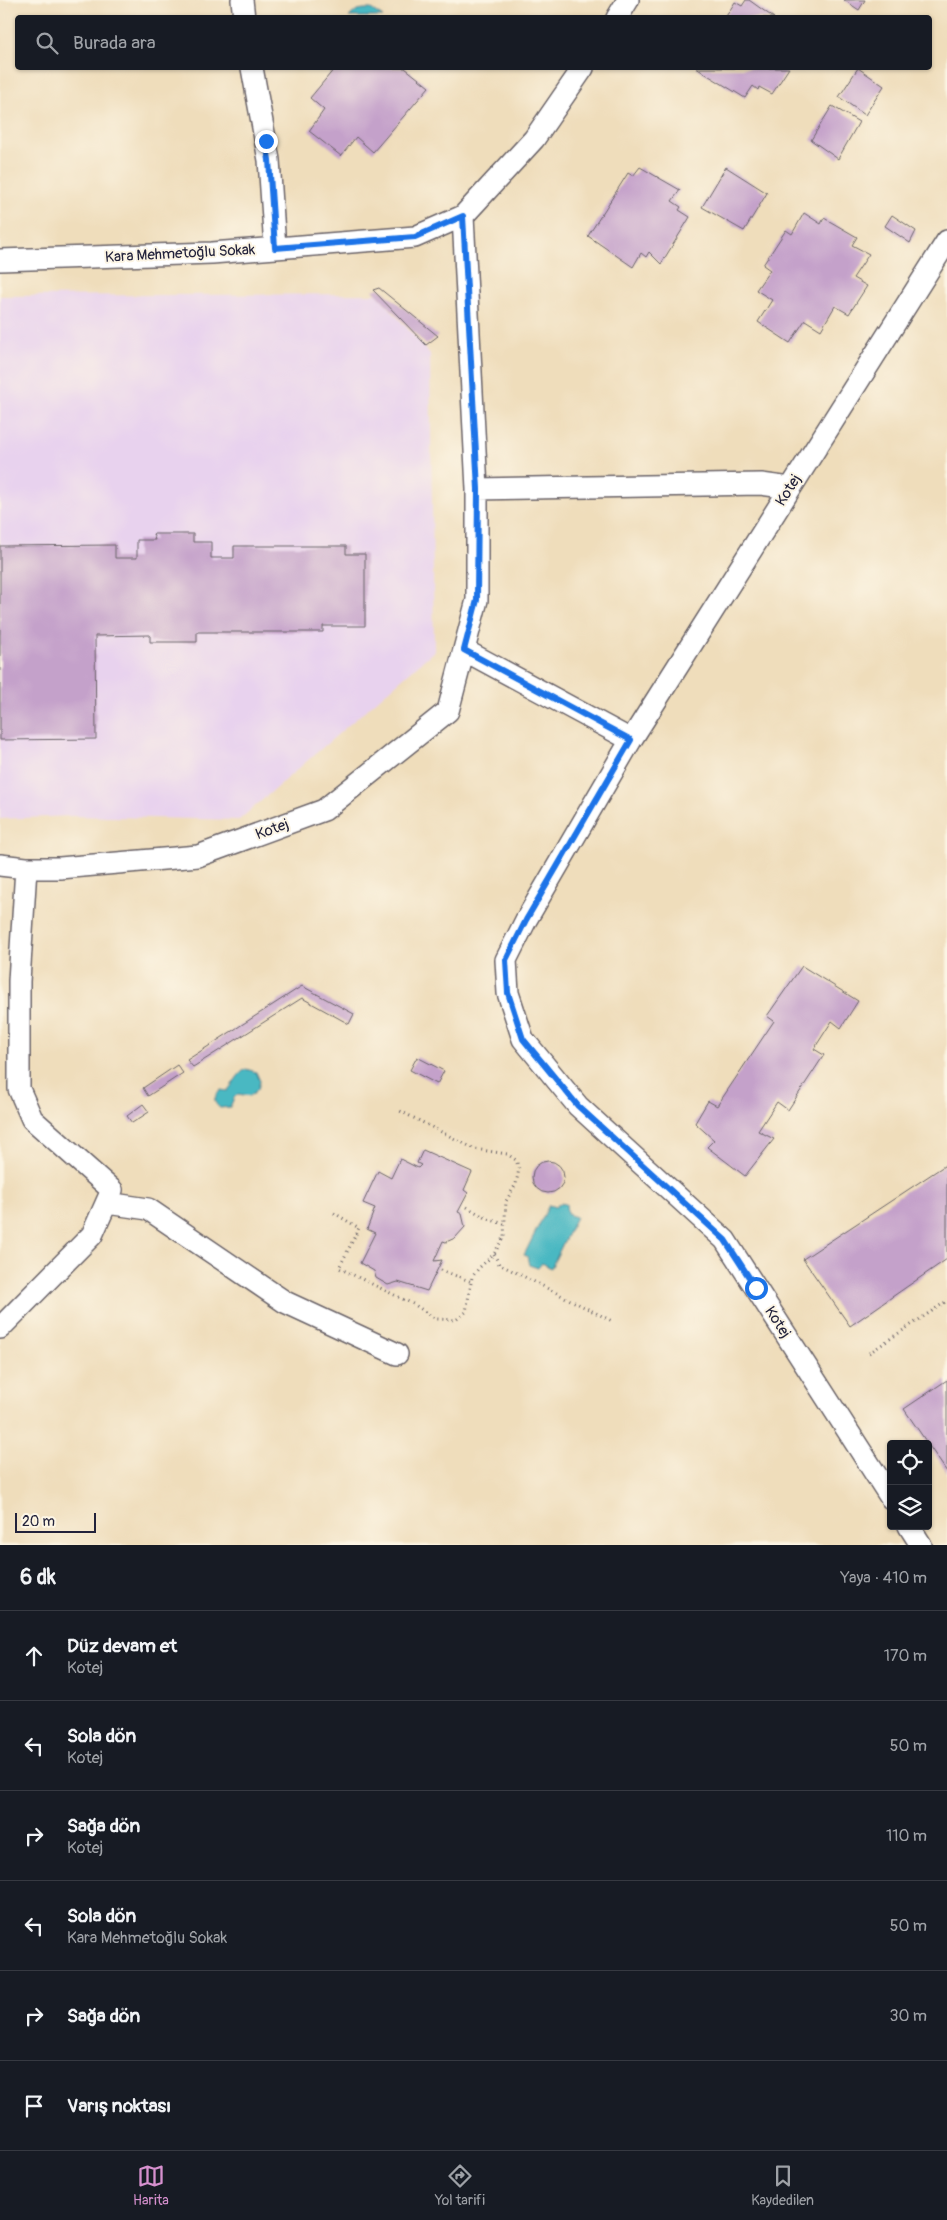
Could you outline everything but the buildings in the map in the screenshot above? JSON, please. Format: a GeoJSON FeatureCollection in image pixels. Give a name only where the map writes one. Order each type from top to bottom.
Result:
{"type":"FeatureCollection","features":[{"type":"Feature","properties":{"kind":"street"},"geometry":{"type":"LineString","coordinates":[[242,0],[244,15]]}},
{"type":"Feature","properties":{"kind":"street"},"geometry":{"type":"LineString","coordinates":[[619,15],[628,0]]}},
{"type":"Feature","properties":{"kind":"street"},"geometry":{"type":"LineString","coordinates":[[252,70],[269,160],[275,248]]}},
{"type":"Feature","properties":{"kind":"street","name":"Kara Mehmetoğlu Sokak"},"geometry":{"type":"LineString","coordinates":[[0,260],[212,253],[415,237],[463,216],[534,139],[582,70]]}},
{"type":"Feature","properties":{"kind":"street","name":"Kotej"},"geometry":{"type":"LineString","coordinates":[[0,865],[26,868],[60,868],[198,856],[324,810],[448,711],[477,600],[478,489],[463,216]]}},
{"type":"Feature","properties":{"kind":"street","name":"Kotej"},"geometry":{"type":"LineString","coordinates":[[887,1492],[725,1240],[578,1106],[523,1039],[508,993],[506,960],[526,920],[631,740],[947,241]]}},
{"type":"Feature","properties":{"kind":"street"},"geometry":{"type":"LineString","coordinates":[[478,489],[761,484],[790,488]]}},
{"type":"Feature","properties":{"kind":"street"},"geometry":{"type":"LineString","coordinates":[[464,650],[631,740]]}},
{"type":"Feature","properties":{"kind":"street"},"geometry":{"type":"LineString","coordinates":[[0,1328],[92,1235],[112,1190],[32,1119],[18,1089],[18,981],[26,868]]}},
{"type":"Feature","properties":{"kind":"street"},"geometry":{"type":"LineString","coordinates":[[107,1202],[148,1209],[285,1302],[398,1354]]}},
{"type":"Feature","properties":{"kind":"street"},"geometry":{"type":"LineString","coordinates":[[912,1530],[921,1545]]}},
{"type":"Feature","properties":{"kind":"path"},"geometry":{"type":"LineString","coordinates":[[334,1213],[359,1228],[339,1268],[415,1305],[436,1319],[456,1320],[466,1312],[472,1277],[494,1254],[504,1236],[506,1201],[516,1184],[519,1169],[516,1160],[507,1154],[475,1150],[400,1110]]}},
{"type":"Feature","properties":{"kind":"path"},"geometry":{"type":"LineString","coordinates":[[467,1207],[488,1219],[504,1224]]}},
{"type":"Feature","properties":{"kind":"path"},"geometry":{"type":"LineString","coordinates":[[494,1254],[499,1264],[612,1321]]}},
{"type":"Feature","properties":{"kind":"path"},"geometry":{"type":"LineString","coordinates":[[441,1270],[472,1282]]}},
{"type":"Feature","properties":{"kind":"path"},"geometry":{"type":"LineString","coordinates":[[869,1353],[947,1301]]}},
{"type":"Feature","properties":{"kind":"shaded area"},"geometry":{"type":"Polygon","coordinates":[[[377,294],[430,354],[434,651],[239,820],[71,816],[0,819],[0,296],[377,294]]]}},
{"type":"Feature","properties":{"kind":"water"},"geometry":{"type":"Polygon","coordinates":[[[371,9],[380,15],[351,15],[357,10],[371,9]]]}},
{"type":"Feature","properties":{"kind":"water"},"geometry":{"type":"Polygon","coordinates":[[[246,1069],[256,1072],[260,1081],[258,1089],[250,1096],[238,1094],[230,1107],[220,1108],[217,1106],[215,1099],[217,1094],[221,1090],[227,1091],[246,1069]]]}},
{"type":"Feature","properties":{"kind":"water"},"geometry":{"type":"Polygon","coordinates":[[[560,1203],[566,1204],[567,1214],[576,1217],[551,1268],[542,1263],[538,1268],[529,1265],[527,1256],[524,1255],[549,1205],[555,1207],[560,1203]]]}},
{"type":"Feature","properties":{"kind":"route"},"geometry":{"type":"LineString","coordinates":[[266,141],[275,248],[415,237],[463,216],[478,489],[477,600],[464,650],[631,740],[526,920],[506,960],[508,993],[523,1039],[578,1106],[725,1240],[756,1288]]}}]}
